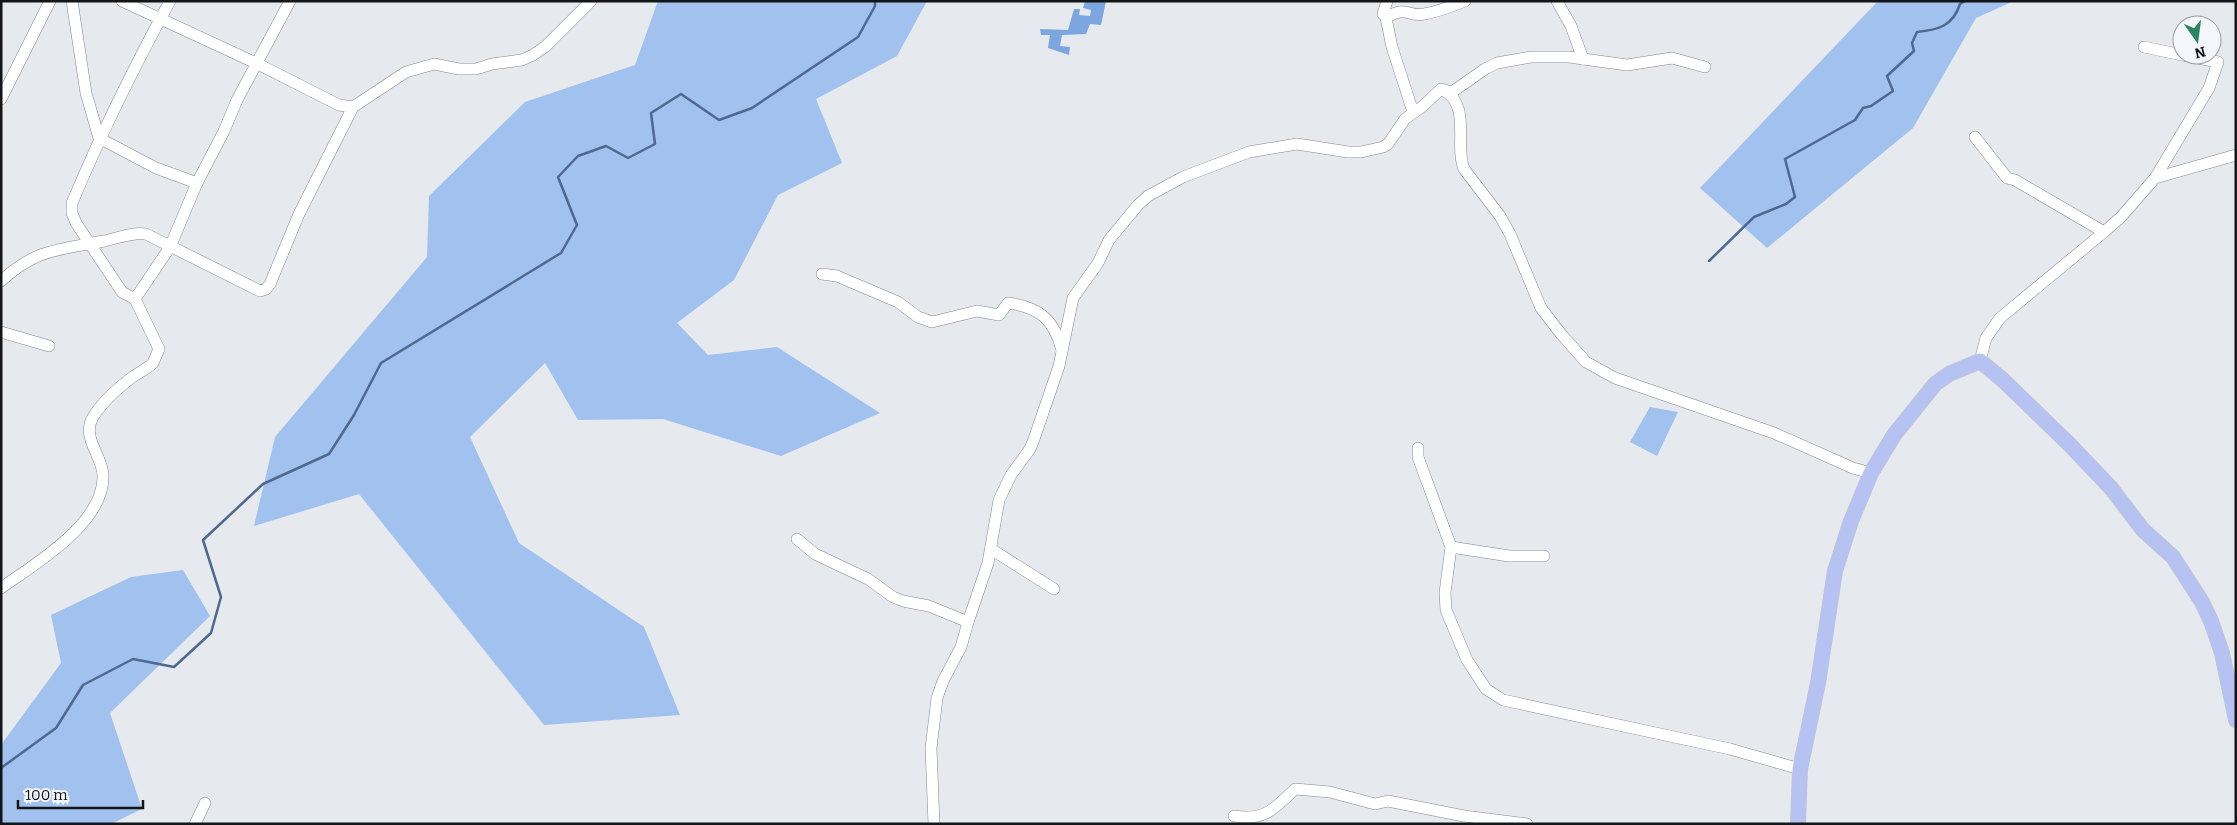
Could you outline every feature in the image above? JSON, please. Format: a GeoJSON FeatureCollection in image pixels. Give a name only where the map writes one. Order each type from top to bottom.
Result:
{"type":"FeatureCollection","features":[{"type":"Feature","properties":{"kind":"main road"},"geometry":{"type":"LineString","coordinates":[[1798,824],[1800,769],[1818,683],[1835,571],[1851,521],[1871,473],[1894,435],[1935,384],[1949,374],[1980,361],[2003,380],[2070,445],[2111,488],[2143,530],[2173,557],[2202,602],[2210,621],[2222,653],[2233,694],[2236,720]]}},
{"type":"Feature","properties":{"kind":"street"},"geometry":{"type":"LineString","coordinates":[[1,99],[50,1]]}},
{"type":"Feature","properties":{"kind":"street"},"geometry":{"type":"LineString","coordinates":[[72,1],[86,93],[100,138],[156,168],[197,183]]}},
{"type":"Feature","properties":{"kind":"street"},"geometry":{"type":"LineString","coordinates":[[122,1],[256,63],[339,105],[353,107]]}},
{"type":"Feature","properties":{"kind":"street"},"geometry":{"type":"LineString","coordinates":[[1,588],[44,558],[87,519],[98,498],[103,476],[98,457],[90,440],[92,418],[109,397],[152,363],[159,349],[135,299],[122,292],[76,223],[72,213],[72,203],[100,138],[170,1]]}},
{"type":"Feature","properties":{"kind":"street"},"geometry":{"type":"LineString","coordinates":[[135,299],[170,247],[197,183],[256,63],[290,1]]}},
{"type":"Feature","properties":{"kind":"street"},"geometry":{"type":"LineString","coordinates":[[1,281],[14,269],[40,254],[64,247],[136,233],[146,234],[260,290],[266,289],[270,284],[299,214],[353,107],[406,72],[434,64],[459,69],[476,69],[492,64],[522,60],[546,46],[591,1]]}},
{"type":"Feature","properties":{"kind":"street"},"geometry":{"type":"LineString","coordinates":[[1387,1],[1383,14],[1386,18],[1392,47],[1413,112]]}},
{"type":"Feature","properties":{"kind":"street"},"geometry":{"type":"LineString","coordinates":[[1386,18],[1396,12],[1405,11],[1424,14],[1466,1]]}},
{"type":"Feature","properties":{"kind":"street"},"geometry":{"type":"LineString","coordinates":[[1557,1],[1571,26],[1583,59]]}},
{"type":"Feature","properties":{"kind":"street"},"geometry":{"type":"LineString","coordinates":[[2144,47],[2172,53]]}},
{"type":"Feature","properties":{"kind":"street"},"geometry":{"type":"LineString","coordinates":[[1441,89],[1452,92],[1485,69],[1508,60],[1531,57],[1569,57],[1627,65],[1672,58],[1705,67]]}},
{"type":"Feature","properties":{"kind":"street"},"geometry":{"type":"LineString","coordinates":[[1980,361],[1986,338],[2000,318],[2121,217],[2155,178],[2209,88],[2217,65]]}},
{"type":"Feature","properties":{"kind":"street"},"geometry":{"type":"LineString","coordinates":[[934,824],[932,725],[937,698],[943,681],[961,647],[991,549],[992,529],[999,500],[1011,475],[1032,444],[1063,352],[1071,306],[1076,292],[1090,276],[1109,240],[1138,204],[1157,190],[1224,160],[1271,147],[1297,144],[1348,152],[1373,151],[1388,144],[1406,119],[1441,89]]}},
{"type":"Feature","properties":{"kind":"street"},"geometry":{"type":"LineString","coordinates":[[1441,89],[1449,93],[1458,104],[1461,162],[1464,169],[1500,216],[1510,234],[1541,308],[1586,362],[1615,378],[1774,433],[1853,468],[1871,473]]}},
{"type":"Feature","properties":{"kind":"street"},"geometry":{"type":"LineString","coordinates":[[1975,137],[2007,178],[2015,180],[2104,232]]}},
{"type":"Feature","properties":{"kind":"street"},"geometry":{"type":"LineString","coordinates":[[2155,178],[2236,155]]}},
{"type":"Feature","properties":{"kind":"street"},"geometry":{"type":"LineString","coordinates":[[822,274],[837,276],[898,302],[918,317],[932,322],[977,311],[999,315],[1008,303],[1021,305],[1034,310],[1051,322],[1057,331],[1063,352]]}},
{"type":"Feature","properties":{"kind":"street"},"geometry":{"type":"LineString","coordinates":[[1,332],[50,346]]}},
{"type":"Feature","properties":{"kind":"street"},"geometry":{"type":"LineString","coordinates":[[1418,448],[1418,457],[1451,547],[1445,593],[1446,610],[1466,660],[1486,689],[1503,700],[1730,749],[1800,769]]}},
{"type":"Feature","properties":{"kind":"street"},"geometry":{"type":"LineString","coordinates":[[797,539],[815,554],[868,579],[903,601],[929,606],[968,622]]}},
{"type":"Feature","properties":{"kind":"street"},"geometry":{"type":"LineString","coordinates":[[1451,547],[1510,556],[1544,556]]}},
{"type":"Feature","properties":{"kind":"street"},"geometry":{"type":"LineString","coordinates":[[991,549],[1054,588]]}},
{"type":"Feature","properties":{"kind":"street"},"geometry":{"type":"LineString","coordinates":[[1234,816],[1251,819],[1264,814],[1295,789],[1330,792],[1375,804],[1388,801],[1464,816],[1527,824]]}},
{"type":"Feature","properties":{"kind":"street"},"geometry":{"type":"LineString","coordinates":[[195,824],[205,803]]}},
{"type":"Feature","properties":{"kind":"shaded area"},"geometry":{"type":"Polygon","coordinates":[[[658,1],[927,1],[897,56],[816,99],[842,163],[778,195],[734,280],[677,323],[708,355],[777,347],[880,413],[781,456],[663,419],[578,420],[545,363],[470,437],[519,543],[644,627],[680,715],[544,725],[359,494],[254,526],[275,437],[427,257],[429,196],[525,102],[635,65],[658,1]]]}},
{"type":"Feature","properties":{"kind":"shaded area"},"geometry":{"type":"Polygon","coordinates":[[[1085,1],[1106,1],[1101,25],[1090,24],[1086,34],[1062,35],[1060,46],[1070,47],[1069,55],[1048,48],[1050,35],[1041,35],[1040,29],[1068,30],[1074,9],[1080,9],[1079,15],[1090,16],[1091,10],[1083,8],[1085,1]]]}},
{"type":"Feature","properties":{"kind":"shaded area"},"geometry":{"type":"Polygon","coordinates":[[[1878,1],[2014,1],[1976,18],[1913,128],[1767,248],[1700,188],[1878,1]]]}},
{"type":"Feature","properties":{"kind":"shaded area"},"geometry":{"type":"Polygon","coordinates":[[[1650,407],[1678,412],[1657,456],[1630,442],[1650,407]]]}},
{"type":"Feature","properties":{"kind":"shaded area"},"geometry":{"type":"Polygon","coordinates":[[[183,570],[210,616],[110,713],[142,809],[111,824],[1,824],[1,745],[61,663],[51,615],[131,577],[183,570]]]}},
{"type":"Feature","properties":{"kind":"waterway"},"geometry":{"type":"LineString","coordinates":[[1,768],[56,728],[83,685],[133,659],[174,667],[211,633],[221,597],[203,540],[263,484],[329,454],[354,415],[381,363],[561,253],[577,225],[558,177],[578,156],[606,146],[628,158],[655,144],[651,113],[681,94],[719,120],[752,108],[858,37],[875,6],[875,1]]}},
{"type":"Feature","properties":{"kind":"waterway"},"geometry":{"type":"LineString","coordinates":[[1709,261],[1754,217],[1786,204],[1795,197],[1785,159],[1855,120],[1863,108],[1871,106],[1893,91],[1887,76],[1914,51],[1912,43],[1917,32],[1944,26],[1953,17],[1960,4],[1965,1]]}}]}
